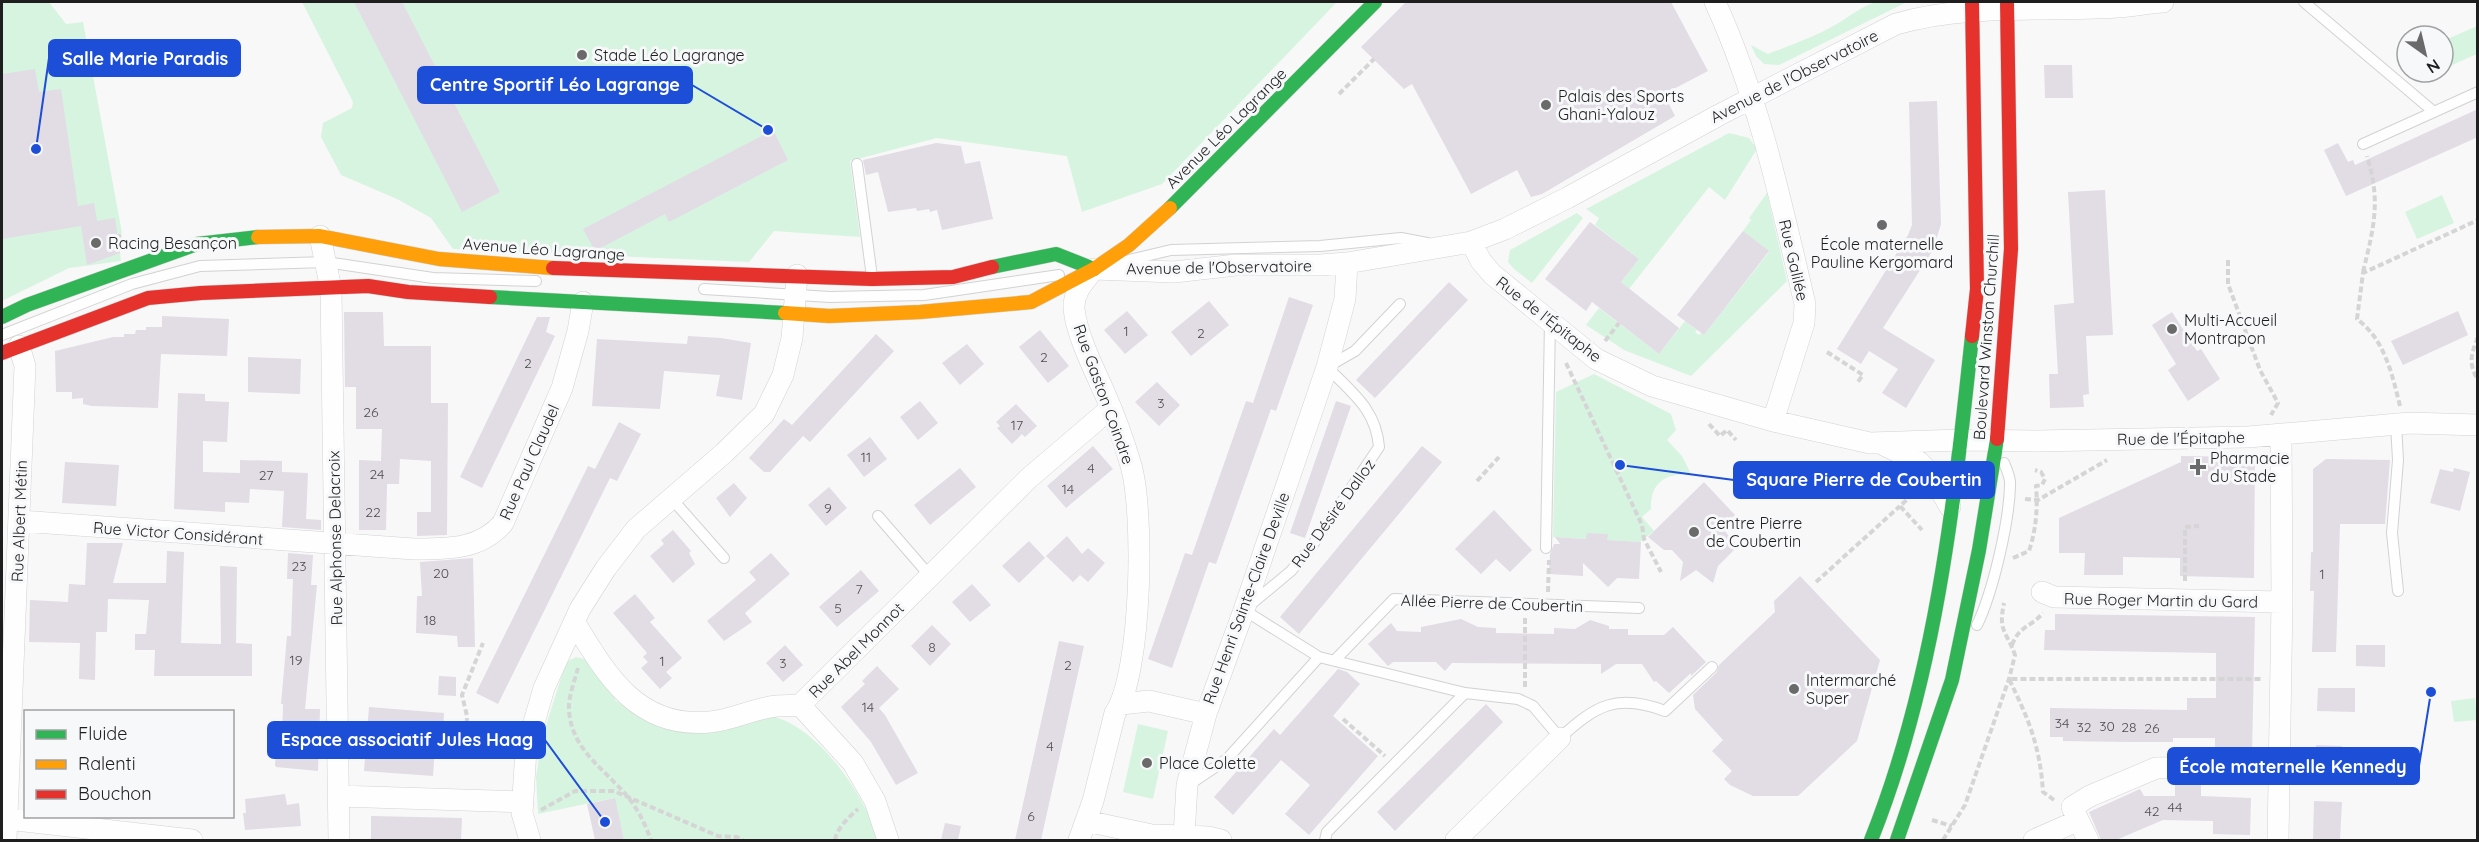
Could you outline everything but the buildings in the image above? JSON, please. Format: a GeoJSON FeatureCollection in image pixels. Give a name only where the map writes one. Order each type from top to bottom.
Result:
{"type":"FeatureCollection","features":[{"type":"Feature","properties":{"kind":"main road","name":"Avenue Léo Lagrange"},"geometry":{"type":"LineString","coordinates":[[2,317],[27,305],[197,244],[262,237],[320,236],[439,259],[579,270],[796,294],[829,316],[1031,302],[1094,269],[1129,245],[1155,223],[1375,2]]}},
{"type":"Feature","properties":{"kind":"main road","name":"Boulevard Winston Churchill"},"geometry":{"type":"LineString","coordinates":[[1897,840],[1952,680],[1979,550],[1997,440],[2010,249],[2007,5]]}},
{"type":"Feature","properties":{"kind":"main road","name":"Boulevard Winston Churchill"},"geometry":{"type":"LineString","coordinates":[[1871,840],[1887,800],[1907,736],[1930,644],[1961,440],[1977,289],[1972,6]]}},
{"type":"Feature","properties":{"kind":"main road","name":"Avenue Léo Lagrange"},"geometry":{"type":"LineString","coordinates":[[7,345],[148,298],[201,293],[368,286],[408,292],[583,302],[796,294],[872,279],[952,277],[1024,259],[1056,254],[1094,269]]}},
{"type":"Feature","properties":{"kind":"street","name":"Rue Galilée"},"geometry":{"type":"LineString","coordinates":[[1716,2],[1753,98],[1773,168],[1805,304],[1804,323],[1773,421]]}},
{"type":"Feature","properties":{"kind":"street","name":"Avenue de l'Observatoire"},"geometry":{"type":"LineString","coordinates":[[1094,269],[1174,272],[1236,265],[1347,263],[1461,244],[1505,229],[1567,198],[1896,24],[1972,6],[2117,7],[2163,2]]}},
{"type":"Feature","properties":{"kind":"street","name":"Rue Alphonse Delacroix"},"geometry":{"type":"LineString","coordinates":[[320,236],[331,289],[339,840]]}},
{"type":"Feature","properties":{"kind":"street","name":"Rue de l'Épitaphe"},"geometry":{"type":"LineString","coordinates":[[1461,244],[1492,274],[1596,359],[1652,386],[1828,435],[1880,454],[1919,462],[1931,474],[1950,507]]}},
{"type":"Feature","properties":{"kind":"street","name":"Rue Henri Sainte-Claire Deville"},"geometry":{"type":"LineString","coordinates":[[1121,704],[1149,701],[1206,714],[1327,367],[1345,299],[1347,263]]}},
{"type":"Feature","properties":{"kind":"street","name":"Rue Gaston Coindre"},"geometry":{"type":"LineString","coordinates":[[1094,269],[1076,293],[1074,309],[1086,350],[1111,408],[1131,465],[1139,540],[1140,570],[1134,635],[1129,673],[1121,704]]}},
{"type":"Feature","properties":{"kind":"street"},"geometry":{"type":"LineString","coordinates":[[529,807],[526,750],[532,725],[544,688],[574,623],[606,568],[636,529],[724,453],[764,414],[783,375],[792,338],[796,294]]}},
{"type":"Feature","properties":{"kind":"street","name":"Rue Paul Claudel"},"geometry":{"type":"LineString","coordinates":[[336,543],[442,549],[457,548],[482,541],[494,533],[503,523],[562,388],[579,331],[583,302]]}},
{"type":"Feature","properties":{"kind":"street","name":"Rue Albert Métin"},"geometry":{"type":"LineString","coordinates":[[6,830],[26,366],[7,345]]}},
{"type":"Feature","properties":{"kind":"street","name":"Rue Abel Monnot"},"geometry":{"type":"LineString","coordinates":[[574,623],[619,688],[649,712],[680,721],[710,722],[776,706],[800,705],[1029,478],[1111,408]]}},
{"type":"Feature","properties":{"kind":"street","name":"Rue de l'Épitaphe"},"geometry":{"type":"LineString","coordinates":[[1880,454],[1961,440],[2180,439],[2281,435],[2398,416],[2478,425]]}},
{"type":"Feature","properties":{"kind":"street","name":"Rue Roger Martin du Gard"},"geometry":{"type":"LineString","coordinates":[[2278,840],[2282,602],[2281,435]]}},
{"type":"Feature","properties":{"kind":"street","name":"Rue Victor Considérant"},"geometry":{"type":"LineString","coordinates":[[20,521],[336,543]]}},
{"type":"Feature","properties":{"kind":"street","name":"Rue Roger Martin du Gard"},"geometry":{"type":"LineString","coordinates":[[2048,595],[2282,602]]}},
{"type":"Feature","properties":{"kind":"street"},"geometry":{"type":"LineString","coordinates":[[1121,704],[1115,713],[1083,831],[1184,838],[1208,837],[1221,840]]}},
{"type":"Feature","properties":{"kind":"street"},"geometry":{"type":"LineString","coordinates":[[800,705],[853,764],[873,797],[888,840]]}},
{"type":"Feature","properties":{"kind":"street"},"geometry":{"type":"LineString","coordinates":[[1184,838],[1187,785],[1206,714]]}},
{"type":"Feature","properties":{"kind":"street"},"geometry":{"type":"LineString","coordinates":[[1456,840],[1560,738]]}},
{"type":"Feature","properties":{"kind":"street"},"geometry":{"type":"LineString","coordinates":[[2034,840],[2074,814],[2090,796],[2156,768],[2280,766]]}},
{"type":"Feature","properties":{"kind":"street"},"geometry":{"type":"LineString","coordinates":[[338,796],[529,807]]}},
{"type":"Feature","properties":{"kind":"street"},"geometry":{"type":"LineString","coordinates":[[529,807],[522,813],[530,840]]}},
{"type":"Feature","properties":{"kind":"street"},"geometry":{"type":"LineString","coordinates":[[2074,814],[2088,840]]}},
{"type":"Feature","properties":{"kind":"street"},"geometry":{"type":"LineString","coordinates":[[6,830],[192,840]]}},
{"type":"Feature","properties":{"kind":"lane"},"geometry":{"type":"LineString","coordinates":[[2309,3],[2434,112]]}},
{"type":"Feature","properties":{"kind":"lane"},"geometry":{"type":"LineString","coordinates":[[2363,144],[2478,92]]}},
{"type":"Feature","properties":{"kind":"lane"},"geometry":{"type":"LineString","coordinates":[[857,164],[872,279]]}},
{"type":"Feature","properties":{"kind":"lane","name":"Avenue de l'Observatoire"},"geometry":{"type":"LineString","coordinates":[[1094,269],[1172,250],[1320,246],[1401,238],[1461,244]]}},
{"type":"Feature","properties":{"kind":"lane","name":"Avenue Léo Lagrange"},"geometry":{"type":"LineString","coordinates":[[7,345],[132,284],[200,266],[326,262],[433,278],[549,281]]}},
{"type":"Feature","properties":{"kind":"lane","name":"Avenue Léo Lagrange"},"geometry":{"type":"LineString","coordinates":[[687,288],[830,297],[924,295],[1028,281],[1094,269]]}},
{"type":"Feature","properties":{"kind":"lane"},"geometry":{"type":"LineString","coordinates":[[1327,367],[1355,351],[1400,304]]}},
{"type":"Feature","properties":{"kind":"lane"},"geometry":{"type":"LineString","coordinates":[[1547,549],[1550,321]]}},
{"type":"Feature","properties":{"kind":"lane","name":"Rue Désiré Dalloz"},"geometry":{"type":"LineString","coordinates":[[1244,610],[1291,571],[1314,543],[1379,447],[1378,430],[1372,415],[1327,367]]}},
{"type":"Feature","properties":{"kind":"lane"},"geometry":{"type":"LineString","coordinates":[[2397,591],[2392,533],[2398,460],[2398,416]]}},
{"type":"Feature","properties":{"kind":"lane"},"geometry":{"type":"LineString","coordinates":[[1952,680],[1983,612],[2003,536],[2011,483],[1997,440]]}},
{"type":"Feature","properties":{"kind":"lane"},"geometry":{"type":"LineString","coordinates":[[672,499],[724,558]]}},
{"type":"Feature","properties":{"kind":"lane"},"geometry":{"type":"LineString","coordinates":[[878,516],[930,576]]}},
{"type":"Feature","properties":{"kind":"lane","name":"Allée Pierre de Coubertin"},"geometry":{"type":"LineString","coordinates":[[1335,660],[1394,599],[1639,608]]}},
{"type":"Feature","properties":{"kind":"lane"},"geometry":{"type":"LineString","coordinates":[[1244,610],[1319,657],[1466,693],[1518,699],[1533,706],[1560,738],[1594,710],[1616,704],[1641,702],[1665,711],[1712,668]]}},
{"type":"Feature","properties":{"kind":"lane"},"geometry":{"type":"LineString","coordinates":[[1187,785],[1227,759],[1319,657]]}},
{"type":"Feature","properties":{"kind":"lane"},"geometry":{"type":"LineString","coordinates":[[1325,840],[1327,832],[1466,693]]}},
{"type":"Feature","properties":{"kind":"path"},"geometry":{"type":"LineString","coordinates":[[1339,94],[1374,59]]}},
{"type":"Feature","properties":{"kind":"path"},"geometry":{"type":"LineString","coordinates":[[2363,144],[2375,182],[2376,204],[2373,235],[2363,273],[2357,319],[2368,327],[2387,359],[2398,416]]}},
{"type":"Feature","properties":{"kind":"path"},"geometry":{"type":"LineString","coordinates":[[2363,273],[2478,220]]}},
{"type":"Feature","properties":{"kind":"path"},"geometry":{"type":"LineString","coordinates":[[2228,260],[2228,284],[2260,370],[2278,403],[2270,416]]}},
{"type":"Feature","properties":{"kind":"path"},"geometry":{"type":"LineString","coordinates":[[1605,342],[1619,323]]}},
{"type":"Feature","properties":{"kind":"path"},"geometry":{"type":"LineString","coordinates":[[2478,337],[2471,356],[2471,367],[2478,380]]}},
{"type":"Feature","properties":{"kind":"path"},"geometry":{"type":"LineString","coordinates":[[1827,352],[1863,375],[1857,383]]}},
{"type":"Feature","properties":{"kind":"path"},"geometry":{"type":"LineString","coordinates":[[1563,356],[1642,525],[1644,539],[1661,572]]}},
{"type":"Feature","properties":{"kind":"path"},"geometry":{"type":"LineString","coordinates":[[1705,419],[1720,436],[1727,430],[1736,440]]}},
{"type":"Feature","properties":{"kind":"path"},"geometry":{"type":"LineString","coordinates":[[1880,454],[1913,494],[1920,497]]}},
{"type":"Feature","properties":{"kind":"path"},"geometry":{"type":"LineString","coordinates":[[1477,481],[1499,457]]}},
{"type":"Feature","properties":{"kind":"path"},"geometry":{"type":"LineString","coordinates":[[2025,499],[2038,500],[2113,457]]}},
{"type":"Feature","properties":{"kind":"path"},"geometry":{"type":"LineString","coordinates":[[2011,567],[2014,557],[2030,551],[2034,538],[2038,500],[2036,486],[2042,485],[2045,479],[2042,472],[2035,471]]}},
{"type":"Feature","properties":{"kind":"path"},"geometry":{"type":"LineString","coordinates":[[1816,582],[1913,494]]}},
{"type":"Feature","properties":{"kind":"path"},"geometry":{"type":"LineString","coordinates":[[1900,506],[1928,538]]}},
{"type":"Feature","properties":{"kind":"path"},"geometry":{"type":"LineString","coordinates":[[2184,600],[2186,526],[2199,526]]}},
{"type":"Feature","properties":{"kind":"path"},"geometry":{"type":"LineString","coordinates":[[1547,549],[1548,604]]}},
{"type":"Feature","properties":{"kind":"path"},"geometry":{"type":"LineString","coordinates":[[2011,645],[2016,634],[2038,619],[2048,595]]}},
{"type":"Feature","properties":{"kind":"path"},"geometry":{"type":"LineString","coordinates":[[1943,840],[1965,805],[2009,679],[2015,655],[2001,629],[2000,621],[2005,599]]}},
{"type":"Feature","properties":{"kind":"path"},"geometry":{"type":"LineString","coordinates":[[1525,692],[1526,603]]}},
{"type":"Feature","properties":{"kind":"path"},"geometry":{"type":"LineString","coordinates":[[466,751],[467,716],[462,695],[483,643]]}},
{"type":"Feature","properties":{"kind":"path"},"geometry":{"type":"LineString","coordinates":[[580,659],[569,703],[571,722],[586,755],[627,796],[645,823],[651,840]]}},
{"type":"Feature","properties":{"kind":"path"},"geometry":{"type":"LineString","coordinates":[[2009,679],[2281,679]]}},
{"type":"Feature","properties":{"kind":"path"},"geometry":{"type":"LineString","coordinates":[[2009,679],[2031,723],[2042,767],[2043,792],[2074,814]]}},
{"type":"Feature","properties":{"kind":"path"},"geometry":{"type":"LineString","coordinates":[[1343,719],[1395,764]]}},
{"type":"Feature","properties":{"kind":"path"},"geometry":{"type":"LineString","coordinates":[[529,807],[576,790],[614,791],[718,837],[737,837],[743,840]]}},
{"type":"Feature","properties":{"kind":"path"},"geometry":{"type":"LineString","coordinates":[[835,840],[846,820],[873,797]]}},
{"type":"Feature","properties":{"kind":"path"},"geometry":{"type":"LineString","coordinates":[[1925,819],[1952,826]]}},
{"type":"Feature","properties":{"kind":"green space"},"geometry":{"type":"Polygon","coordinates":[[[2,2],[49,2],[66,24],[83,22],[122,233],[118,234],[121,261],[69,268],[2,301],[2,2]]]}},
{"type":"Feature","properties":{"kind":"green space"},"geometry":{"type":"Polygon","coordinates":[[[302,2],[1337,2],[1162,184],[1082,212],[1067,156],[937,138],[850,161],[860,237],[774,231],[749,262],[453,249],[431,218],[397,199],[341,175],[321,137],[323,123],[352,108],[353,102],[302,2]]]}},
{"type":"Feature","properties":{"kind":"green space"},"geometry":{"type":"Polygon","coordinates":[[[1876,2],[1907,2],[1779,65],[1764,64],[1756,56],[1751,45],[1768,54],[1819,33],[1876,2]]]}},
{"type":"Feature","properties":{"kind":"green space"},"geometry":{"type":"Polygon","coordinates":[[[2477,26],[2477,54],[2455,64],[2455,36],[2477,26]]]}},
{"type":"Feature","properties":{"kind":"green space"},"geometry":{"type":"Polygon","coordinates":[[[1729,133],[1749,138],[1757,149],[1725,200],[1709,187],[1629,289],[1621,282],[1639,259],[1595,225],[1599,218],[1586,209],[1729,133]]]}},
{"type":"Feature","properties":{"kind":"green space"},"geometry":{"type":"Polygon","coordinates":[[[1767,193],[1787,281],[1691,376],[1624,350],[1586,325],[1599,308],[1659,354],[1685,321],[1697,330],[1695,332],[1699,335],[1701,333],[1704,335],[1769,252],[1743,231],[1751,220],[1749,218],[1767,193]]]}},
{"type":"Feature","properties":{"kind":"green space"},"geometry":{"type":"Polygon","coordinates":[[[2442,195],[2454,223],[2417,239],[2405,212],[2442,195]]]}},
{"type":"Feature","properties":{"kind":"green space"},"geometry":{"type":"Polygon","coordinates":[[[1577,213],[1583,218],[1532,283],[1508,262],[1510,250],[1577,213]]]}},
{"type":"Feature","properties":{"kind":"green space"},"geometry":{"type":"Polygon","coordinates":[[[1594,374],[1671,414],[1676,430],[1667,440],[1682,456],[1691,474],[1674,475],[1661,481],[1657,486],[1653,492],[1651,509],[1642,517],[1654,531],[1640,542],[1553,537],[1556,392],[1594,374]]]}},
{"type":"Feature","properties":{"kind":"green space"},"geometry":{"type":"Polygon","coordinates":[[[576,657],[589,660],[617,692],[615,700],[643,719],[772,716],[790,723],[823,749],[838,766],[863,803],[879,840],[624,840],[614,798],[538,814],[536,777],[542,738],[566,662],[576,657]]]}},
{"type":"Feature","properties":{"kind":"green space"},"geometry":{"type":"Polygon","coordinates":[[[2475,698],[2477,720],[2454,722],[2451,701],[2475,698]]]}},
{"type":"Feature","properties":{"kind":"green space"},"geometry":{"type":"Polygon","coordinates":[[[1138,724],[1168,731],[1153,799],[1123,792],[1138,724]]]}},
{"type":"Feature","properties":{"kind":"traffic: fast"},"geometry":{"type":"LineString","coordinates":[[1170,208],[1375,2]]}},
{"type":"Feature","properties":{"kind":"traffic: fast"},"geometry":{"type":"LineString","coordinates":[[2,317],[27,305],[197,244],[258,237]]}},
{"type":"Feature","properties":{"kind":"traffic: fast"},"geometry":{"type":"LineString","coordinates":[[992,267],[1056,254],[1094,269]]}},
{"type":"Feature","properties":{"kind":"traffic: fast"},"geometry":{"type":"LineString","coordinates":[[490,297],[785,313]]}},
{"type":"Feature","properties":{"kind":"traffic: fast"},"geometry":{"type":"LineString","coordinates":[[1871,840],[1893,779],[1911,718],[1939,592],[1958,464],[1972,336]]}},
{"type":"Feature","properties":{"kind":"traffic: fast"},"geometry":{"type":"LineString","coordinates":[[1897,840],[1952,680],[1979,550],[1997,439]]}},
{"type":"Feature","properties":{"kind":"traffic: slow"},"geometry":{"type":"LineString","coordinates":[[785,313],[829,316],[920,312],[1031,302],[1094,269],[1129,245],[1170,208]]}},
{"type":"Feature","properties":{"kind":"traffic: slow"},"geometry":{"type":"LineString","coordinates":[[258,237],[320,236],[439,259],[553,268]]}},
{"type":"Feature","properties":{"kind":"traffic: jam"},"geometry":{"type":"LineString","coordinates":[[1972,2],[1977,289],[1972,336]]}},
{"type":"Feature","properties":{"kind":"traffic: jam"},"geometry":{"type":"LineString","coordinates":[[1997,439],[2011,249],[2007,2]]}},
{"type":"Feature","properties":{"kind":"traffic: jam"},"geometry":{"type":"LineString","coordinates":[[553,268],[872,279],[953,277],[992,267]]}},
{"type":"Feature","properties":{"kind":"traffic: jam"},"geometry":{"type":"LineString","coordinates":[[2,353],[148,298],[201,293],[368,286],[408,292],[490,297]]}},
{"type":"Feature","properties":{"kind":"place","name":"Stade Léo Lagrange"},"geometry":{"type":"Point","coordinates":[582,55]}},
{"type":"Feature","properties":{"kind":"place","name":"Palais des Sports Ghani-Yalouz"},"geometry":{"type":"Point","coordinates":[1546,105]}},
{"type":"Feature","properties":{"kind":"place","name":"Centre Sportif Léo Lagrange"},"geometry":{"type":"Point","coordinates":[768,130]}},
{"type":"Feature","properties":{"kind":"place","name":"Salle Marie Paradis"},"geometry":{"type":"Point","coordinates":[36,149]}},
{"type":"Feature","properties":{"kind":"place","name":"École maternelle Pauline Kergomard"},"geometry":{"type":"Point","coordinates":[1882,225]}},
{"type":"Feature","properties":{"kind":"place","name":"Racing Besançon"},"geometry":{"type":"Point","coordinates":[96,243]}},
{"type":"Feature","properties":{"kind":"place","name":"Multi-Accueil Montrapon"},"geometry":{"type":"Point","coordinates":[2172,329]}},
{"type":"Feature","properties":{"kind":"place","name":"Square Pierre de Coubertin"},"geometry":{"type":"Point","coordinates":[1620,465]}},
{"type":"Feature","properties":{"kind":"place","name":"Pharmacie du Stade"},"geometry":{"type":"Point","coordinates":[2198,467]}},
{"type":"Feature","properties":{"kind":"place","name":"Centre Pierre de Coubertin"},"geometry":{"type":"Point","coordinates":[1694,532]}},
{"type":"Feature","properties":{"kind":"place","name":"Intermarché Super"},"geometry":{"type":"Point","coordinates":[1794,689]}},
{"type":"Feature","properties":{"kind":"place","name":"École maternelle Kennedy"},"geometry":{"type":"Point","coordinates":[2431,692]}},
{"type":"Feature","properties":{"kind":"place","name":"Place Colette"},"geometry":{"type":"Point","coordinates":[1147,763]}},
{"type":"Feature","properties":{"kind":"place","name":"Espace associatif Jules Haag"},"geometry":{"type":"Point","coordinates":[605,822]}}]}
